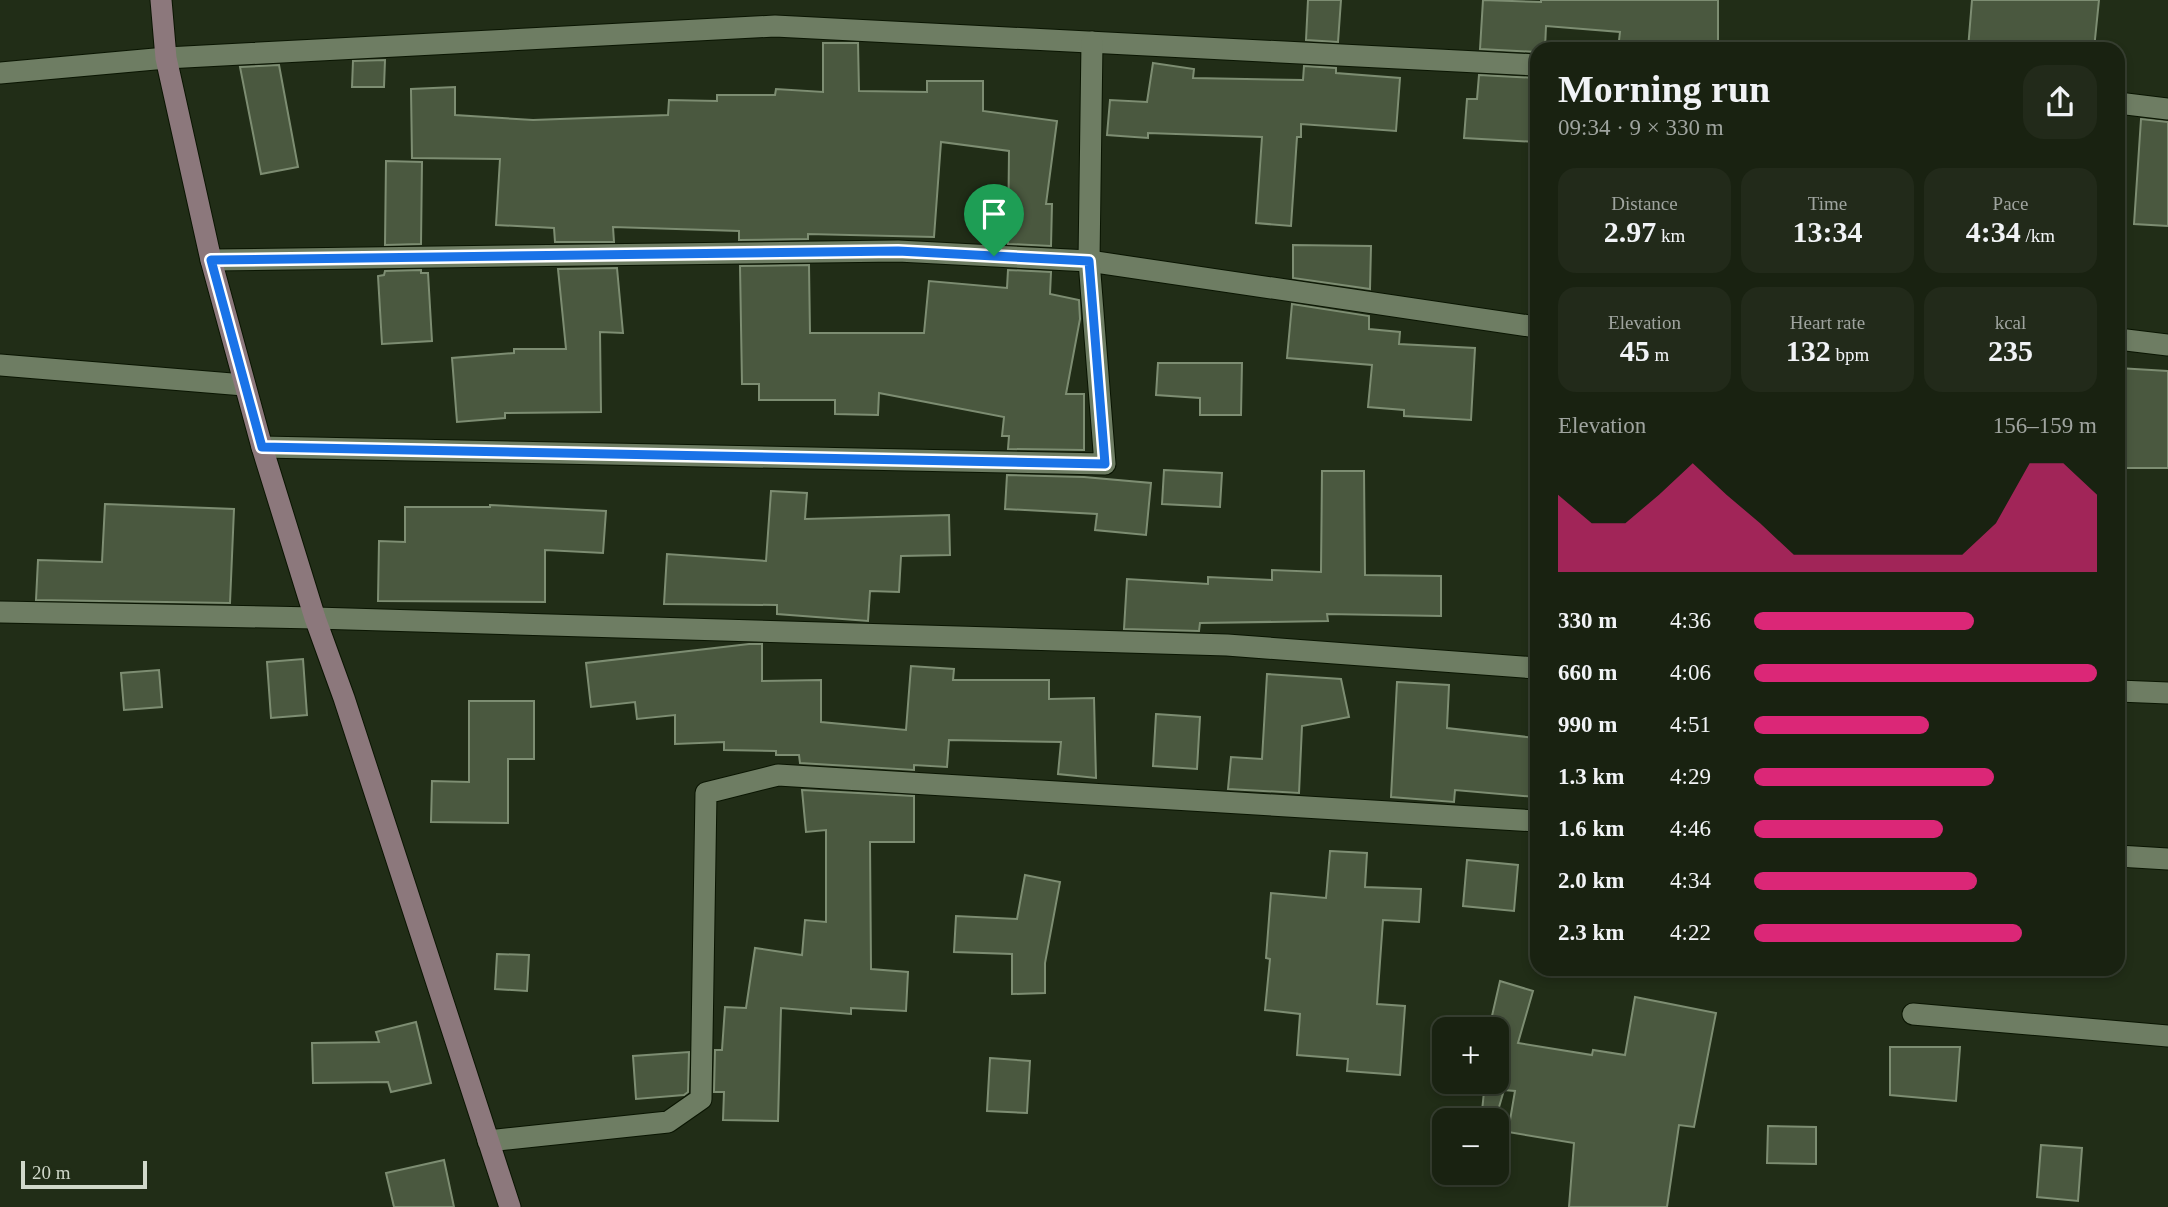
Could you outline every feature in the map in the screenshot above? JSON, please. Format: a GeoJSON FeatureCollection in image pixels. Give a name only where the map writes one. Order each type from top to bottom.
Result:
{"type":"FeatureCollection","features":[{"type":"Feature","properties":{"kind":"street"},"geometry":{"type":"LineString","coordinates":[[161,0],[166,58],[211,260],[244,385],[315,618],[344,698],[510,1207]]}},
{"type":"Feature","properties":{"kind":"street"},"geometry":{"type":"LineString","coordinates":[[0,73],[166,58],[775,26],[1530,65]]}},
{"type":"Feature","properties":{"kind":"street"},"geometry":{"type":"LineString","coordinates":[[262,447],[1105,464],[1089,261],[1092,42]]}},
{"type":"Feature","properties":{"kind":"street"},"geometry":{"type":"LineString","coordinates":[[2125,104],[2168,109]]}},
{"type":"Feature","properties":{"kind":"street"},"geometry":{"type":"LineString","coordinates":[[211,260],[898,251],[1089,261],[1530,326]]}},
{"type":"Feature","properties":{"kind":"street"},"geometry":{"type":"LineString","coordinates":[[2125,340],[2168,345]]}},
{"type":"Feature","properties":{"kind":"street"},"geometry":{"type":"LineString","coordinates":[[0,365],[244,385]]}},
{"type":"Feature","properties":{"kind":"street"},"geometry":{"type":"LineString","coordinates":[[0,612],[315,618],[1227,645],[1530,668]]}},
{"type":"Feature","properties":{"kind":"street"},"geometry":{"type":"LineString","coordinates":[[2125,691],[2168,693]]}},
{"type":"Feature","properties":{"kind":"street"},"geometry":{"type":"LineString","coordinates":[[488,1140],[668,1122],[701,1099],[706,793],[778,775],[1530,821]]}},
{"type":"Feature","properties":{"kind":"street"},"geometry":{"type":"LineString","coordinates":[[2125,856],[2168,859]]}},
{"type":"Feature","properties":{"kind":"street"},"geometry":{"type":"LineString","coordinates":[[1913,1014],[2168,1036]]}},
{"type":"Feature","properties":{"kind":"building"},"geometry":{"type":"Polygon","coordinates":[[[1308,0],[1341,0],[1338,42],[1306,40],[1308,0]]]}},
{"type":"Feature","properties":{"kind":"building"},"geometry":{"type":"Polygon","coordinates":[[[1483,0],[1718,0],[1718,42],[1619,42],[1620,32],[1546,26],[1545,42],[1530,42],[1530,52],[1480,49],[1483,0]]]}},
{"type":"Feature","properties":{"kind":"building"},"geometry":{"type":"Polygon","coordinates":[[[1972,0],[2099,0],[2095,42],[1969,42],[1972,0]]]}},
{"type":"Feature","properties":{"kind":"building"},"geometry":{"type":"Polygon","coordinates":[[[823,43],[858,43],[859,91],[927,92],[927,81],[983,81],[983,111],[1057,121],[1046,204],[1052,204],[1051,246],[1008,244],[1009,151],[941,142],[934,237],[808,234],[808,239],[739,240],[739,231],[613,227],[614,242],[555,242],[554,228],[496,225],[500,159],[412,158],[411,89],[455,87],[455,115],[533,120],[668,115],[669,100],[717,101],[717,95],[775,95],[776,89],[823,92],[823,43]]]}},
{"type":"Feature","properties":{"kind":"building"},"geometry":{"type":"Polygon","coordinates":[[[385,60],[384,87],[352,87],[353,61],[385,60]]]}},
{"type":"Feature","properties":{"kind":"building"},"geometry":{"type":"Polygon","coordinates":[[[1153,63],[1194,69],[1193,78],[1303,80],[1304,66],[1336,68],[1336,73],[1400,78],[1396,131],[1301,124],[1301,137],[1297,137],[1291,226],[1256,223],[1262,137],[1148,133],[1148,138],[1107,135],[1110,100],[1147,102],[1153,63]]]}},
{"type":"Feature","properties":{"kind":"building"},"geometry":{"type":"Polygon","coordinates":[[[279,65],[298,167],[261,174],[240,67],[279,65]]]}},
{"type":"Feature","properties":{"kind":"building"},"geometry":{"type":"Polygon","coordinates":[[[1479,75],[1530,78],[1530,142],[1464,138],[1467,99],[1477,99],[1479,75]]]}},
{"type":"Feature","properties":{"kind":"building"},"geometry":{"type":"Polygon","coordinates":[[[2141,119],[2168,122],[2168,226],[2134,224],[2141,119]]]}},
{"type":"Feature","properties":{"kind":"building"},"geometry":{"type":"Polygon","coordinates":[[[386,161],[422,162],[421,244],[385,245],[386,161]]]}},
{"type":"Feature","properties":{"kind":"building"},"geometry":{"type":"Polygon","coordinates":[[[1293,245],[1371,246],[1370,289],[1293,278],[1293,245]]]}},
{"type":"Feature","properties":{"kind":"building"},"geometry":{"type":"Polygon","coordinates":[[[809,265],[810,333],[924,333],[929,281],[1007,288],[1008,270],[1051,272],[1050,294],[1079,300],[1080,319],[1066,394],[1084,394],[1084,450],[1008,449],[1009,436],[1002,436],[1004,417],[879,393],[878,415],[835,414],[835,400],[759,400],[759,384],[742,384],[740,266],[809,265]]]}},
{"type":"Feature","properties":{"kind":"building"},"geometry":{"type":"Polygon","coordinates":[[[617,268],[623,333],[600,332],[601,412],[505,413],[505,418],[457,422],[452,358],[514,353],[514,349],[566,349],[558,269],[617,268]]]}},
{"type":"Feature","properties":{"kind":"building"},"geometry":{"type":"Polygon","coordinates":[[[421,270],[421,273],[428,273],[432,341],[382,344],[378,276],[384,275],[385,271],[421,270]]]}},
{"type":"Feature","properties":{"kind":"building"},"geometry":{"type":"Polygon","coordinates":[[[1292,304],[1369,316],[1369,329],[1400,332],[1399,344],[1475,348],[1471,420],[1404,416],[1404,410],[1368,407],[1372,365],[1287,358],[1292,304]]]}},
{"type":"Feature","properties":{"kind":"building"},"geometry":{"type":"Polygon","coordinates":[[[1158,363],[1242,363],[1241,415],[1200,415],[1200,398],[1156,395],[1158,363]]]}},
{"type":"Feature","properties":{"kind":"building"},"geometry":{"type":"Polygon","coordinates":[[[2125,368],[2168,371],[2168,468],[2125,468],[2125,368]]]}},
{"type":"Feature","properties":{"kind":"building"},"geometry":{"type":"Polygon","coordinates":[[[1164,470],[1222,473],[1220,507],[1162,504],[1164,470]]]}},
{"type":"Feature","properties":{"kind":"building"},"geometry":{"type":"Polygon","coordinates":[[[1322,471],[1364,471],[1365,575],[1441,576],[1441,616],[1327,614],[1328,621],[1200,623],[1199,631],[1124,629],[1127,579],[1208,584],[1208,577],[1272,580],[1272,570],[1321,572],[1322,471]]]}},
{"type":"Feature","properties":{"kind":"building"},"geometry":{"type":"Polygon","coordinates":[[[1007,475],[1084,477],[1151,483],[1146,535],[1095,530],[1097,514],[1005,509],[1007,475]]]}},
{"type":"Feature","properties":{"kind":"building"},"geometry":{"type":"Polygon","coordinates":[[[771,491],[807,493],[805,519],[949,515],[950,555],[901,556],[899,592],[870,591],[868,621],[777,614],[777,605],[664,604],[667,554],[766,561],[771,491]]]}},
{"type":"Feature","properties":{"kind":"building"},"geometry":{"type":"Polygon","coordinates":[[[105,504],[234,509],[230,603],[36,600],[38,560],[102,562],[105,504]]]}},
{"type":"Feature","properties":{"kind":"building"},"geometry":{"type":"Polygon","coordinates":[[[490,505],[606,511],[603,553],[545,550],[545,602],[378,601],[379,541],[405,542],[405,507],[490,505]]]}},
{"type":"Feature","properties":{"kind":"building"},"geometry":{"type":"Polygon","coordinates":[[[762,644],[762,681],[821,680],[821,722],[906,730],[911,666],[954,669],[953,680],[1049,680],[1049,699],[1094,698],[1096,778],[1058,774],[1061,742],[949,740],[947,767],[914,765],[914,770],[800,763],[799,755],[776,755],[776,751],[724,750],[724,742],[675,744],[675,715],[637,719],[635,702],[591,707],[586,663],[762,644]]]}},
{"type":"Feature","properties":{"kind":"building"},"geometry":{"type":"Polygon","coordinates":[[[303,659],[307,715],[271,718],[267,662],[303,659]]]}},
{"type":"Feature","properties":{"kind":"building"},"geometry":{"type":"Polygon","coordinates":[[[159,670],[162,707],[124,710],[121,673],[159,670]]]}},
{"type":"Feature","properties":{"kind":"building"},"geometry":{"type":"Polygon","coordinates":[[[1267,674],[1341,679],[1349,717],[1302,726],[1299,793],[1228,789],[1231,757],[1262,759],[1267,674]]]}},
{"type":"Feature","properties":{"kind":"building"},"geometry":{"type":"Polygon","coordinates":[[[1397,682],[1449,685],[1447,728],[1530,737],[1530,796],[1455,790],[1454,802],[1391,797],[1397,682]]]}},
{"type":"Feature","properties":{"kind":"building"},"geometry":{"type":"Polygon","coordinates":[[[469,701],[534,701],[534,759],[508,759],[508,823],[431,822],[432,781],[469,782],[469,701]]]}},
{"type":"Feature","properties":{"kind":"building"},"geometry":{"type":"Polygon","coordinates":[[[1156,714],[1200,717],[1197,769],[1153,766],[1156,714]]]}},
{"type":"Feature","properties":{"kind":"building"},"geometry":{"type":"Polygon","coordinates":[[[802,790],[914,796],[914,842],[870,842],[871,969],[908,972],[906,1011],[851,1008],[851,1014],[781,1008],[778,1121],[723,1120],[724,1092],[714,1092],[715,1050],[722,1050],[725,1007],[746,1008],[755,948],[802,955],[805,920],[826,922],[826,830],[806,832],[802,790]]]}},
{"type":"Feature","properties":{"kind":"building"},"geometry":{"type":"Polygon","coordinates":[[[1330,851],[1367,853],[1365,887],[1421,889],[1419,922],[1383,920],[1377,1004],[1405,1006],[1400,1075],[1347,1071],[1348,1059],[1297,1055],[1300,1014],[1265,1010],[1270,959],[1266,958],[1271,893],[1326,898],[1330,851]]]}},
{"type":"Feature","properties":{"kind":"building"},"geometry":{"type":"Polygon","coordinates":[[[1467,860],[1518,865],[1514,911],[1463,906],[1467,860]]]}},
{"type":"Feature","properties":{"kind":"building"},"geometry":{"type":"Polygon","coordinates":[[[1025,875],[1060,882],[1045,963],[1045,993],[1012,994],[1012,954],[954,952],[956,916],[1017,919],[1025,875]]]}},
{"type":"Feature","properties":{"kind":"building"},"geometry":{"type":"Polygon","coordinates":[[[497,954],[529,955],[527,991],[495,989],[497,954]]]}},
{"type":"Feature","properties":{"kind":"building"},"geometry":{"type":"Polygon","coordinates":[[[1500,981],[1533,991],[1518,1043],[1592,1055],[1593,1050],[1625,1055],[1635,997],[1716,1013],[1694,1127],[1679,1125],[1667,1207],[1569,1207],[1574,1143],[1509,1132],[1515,1091],[1509,1090],[1509,1017],[1492,1017],[1500,981]]]}},
{"type":"Feature","properties":{"kind":"building"},"geometry":{"type":"Polygon","coordinates":[[[416,1022],[431,1083],[391,1092],[388,1082],[313,1083],[312,1043],[379,1042],[376,1032],[416,1022]]]}},
{"type":"Feature","properties":{"kind":"building"},"geometry":{"type":"Polygon","coordinates":[[[1890,1047],[1960,1047],[1956,1101],[1890,1095],[1890,1047]]]}},
{"type":"Feature","properties":{"kind":"building"},"geometry":{"type":"Polygon","coordinates":[[[689,1052],[688,1092],[684,1095],[636,1099],[633,1056],[689,1052]]]}},
{"type":"Feature","properties":{"kind":"building"},"geometry":{"type":"Polygon","coordinates":[[[990,1058],[1030,1061],[1027,1113],[987,1111],[990,1058]]]}},
{"type":"Feature","properties":{"kind":"building"},"geometry":{"type":"Polygon","coordinates":[[[1484,1094],[1503,1094],[1499,1108],[1482,1108],[1484,1094]]]}},
{"type":"Feature","properties":{"kind":"building"},"geometry":{"type":"Polygon","coordinates":[[[1768,1126],[1816,1127],[1816,1164],[1767,1163],[1768,1126]]]}},
{"type":"Feature","properties":{"kind":"building"},"geometry":{"type":"Polygon","coordinates":[[[2041,1145],[2082,1148],[2078,1201],[2037,1197],[2041,1145]]]}},
{"type":"Feature","properties":{"kind":"building"},"geometry":{"type":"Polygon","coordinates":[[[444,1160],[454,1207],[394,1207],[386,1173],[444,1160]]]}},
{"type":"Feature","properties":{"kind":"route"},"geometry":{"type":"LineString","coordinates":[[898,251],[994,256],[1089,261],[1105,464],[262,447],[211,260],[898,251]]}}]}
